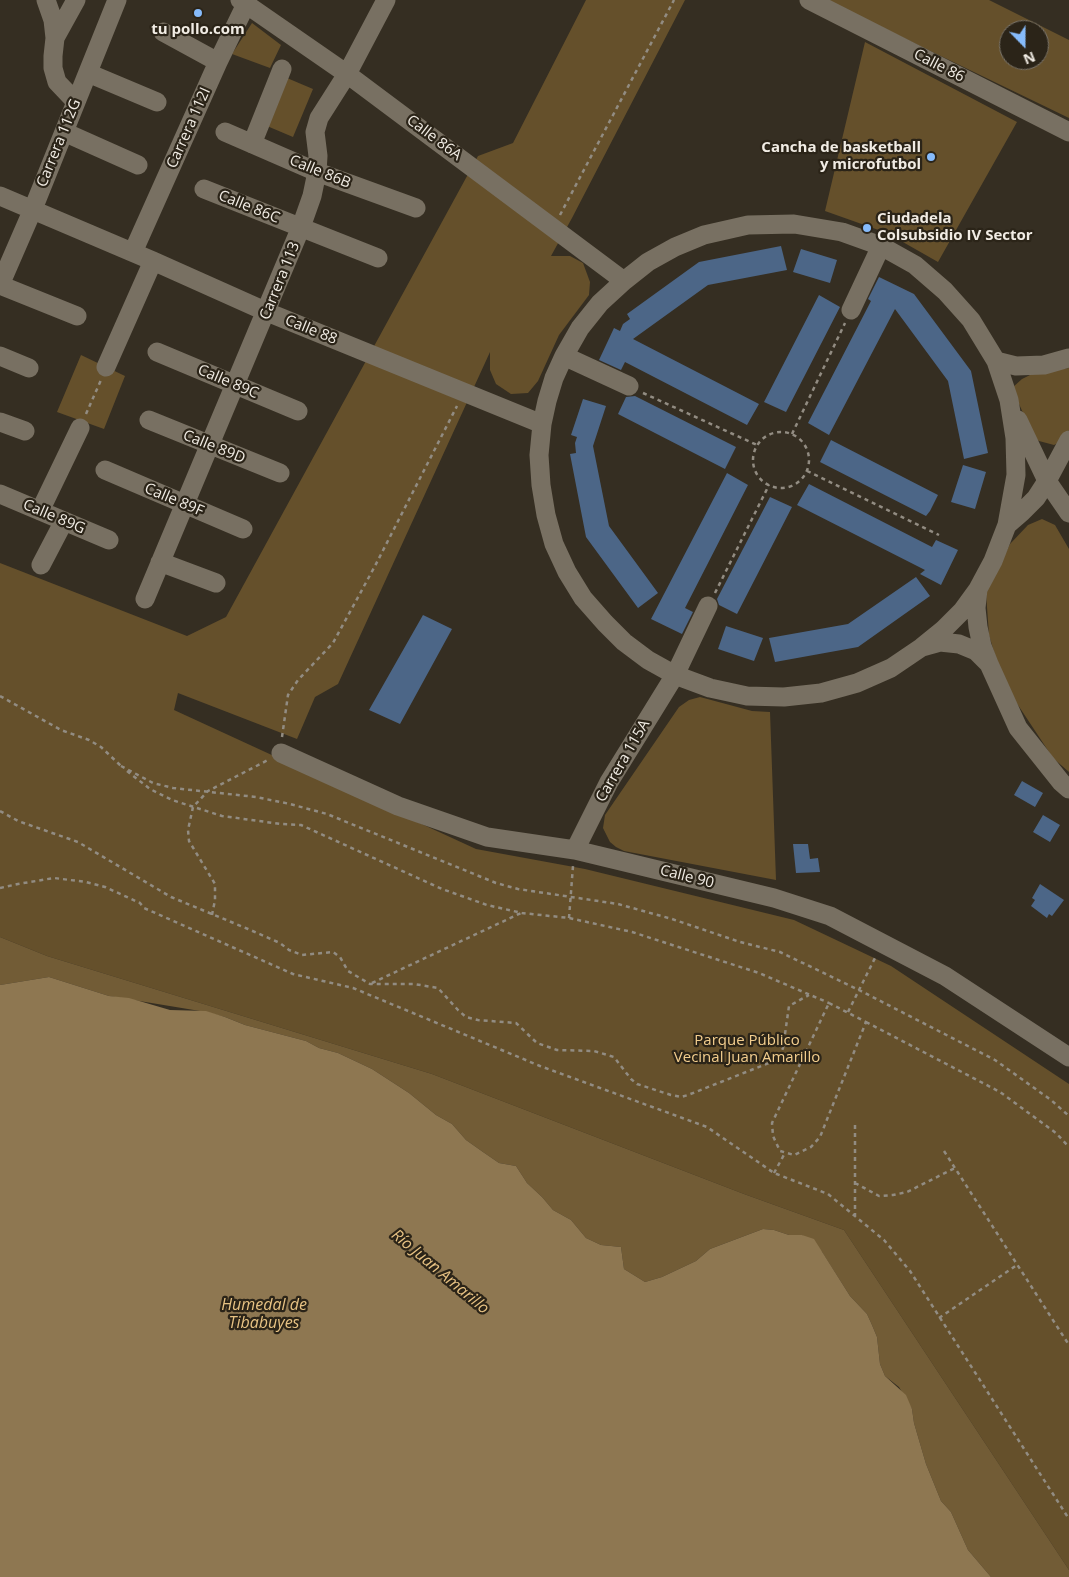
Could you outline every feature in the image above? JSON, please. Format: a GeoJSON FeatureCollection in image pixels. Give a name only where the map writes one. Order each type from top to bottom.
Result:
{"type":"FeatureCollection","features":[{"type":"Feature","properties":{"kind":"street"},"geometry":{"type":"LineString","coordinates":[[46,0],[53,20],[55,38],[53,68],[57,82],[76,102]]}},
{"type":"Feature","properties":{"kind":"street"},"geometry":{"type":"LineString","coordinates":[[55,38],[76,0]]}},
{"type":"Feature","properties":{"kind":"street","name":"Carrera 112G"},"geometry":{"type":"LineString","coordinates":[[0,285],[33,209],[117,0]]}},
{"type":"Feature","properties":{"kind":"street","name":"Carrera 113"},"geometry":{"type":"LineString","coordinates":[[145,599],[267,312],[301,227],[312,196],[317,172],[318,156],[315,132],[319,118],[347,74],[386,0]]}},
{"type":"Feature","properties":{"kind":"street","name":"Calle 86"},"geometry":{"type":"LineString","coordinates":[[810,0],[1069,132]]}},
{"type":"Feature","properties":{"kind":"street","name":"Calle 86A"},"geometry":{"type":"LineString","coordinates":[[243,2],[347,74],[624,281]]}},
{"type":"Feature","properties":{"kind":"street","name":"Carrera 112I"},"geometry":{"type":"LineString","coordinates":[[133,252],[243,2]]}},
{"type":"Feature","properties":{"kind":"street"},"geometry":{"type":"LineString","coordinates":[[163,32],[218,62]]}},
{"type":"Feature","properties":{"kind":"street"},"geometry":{"type":"LineString","coordinates":[[252,144],[282,69]]}},
{"type":"Feature","properties":{"kind":"street"},"geometry":{"type":"LineString","coordinates":[[88,73],[157,102]]}},
{"type":"Feature","properties":{"kind":"street"},"geometry":{"type":"LineString","coordinates":[[64,132],[138,165]]}},
{"type":"Feature","properties":{"kind":"street","name":"Calle 86B"},"geometry":{"type":"LineString","coordinates":[[225,132],[317,172],[416,208]]}},
{"type":"Feature","properties":{"kind":"street","name":"Calle 86C"},"geometry":{"type":"LineString","coordinates":[[204,189],[378,258]]}},
{"type":"Feature","properties":{"kind":"street","name":"Calle 88"},"geometry":{"type":"LineString","coordinates":[[0,196],[153,260],[267,312],[542,424]]}},
{"type":"Feature","properties":{"kind":"street"},"geometry":{"type":"LineString","coordinates":[[1009,400],[1015,438],[1016,475],[1006,525],[993,561],[978,589],[962,611],[922,647],[891,668],[857,683],[821,693],[784,698],[747,696],[710,688],[675,675],[648,660],[604,624],[583,598],[567,572],[554,544],[540,485],[539,455],[542,424],[549,393],[564,356],[580,328],[600,303],[648,262],[675,247],[704,235],[748,225],[794,224],[842,232],[881,246],[915,265],[945,291],[971,320],[996,361],[1009,400],[1047,482],[1069,513]]}},
{"type":"Feature","properties":{"kind":"street"},"geometry":{"type":"LineString","coordinates":[[851,310],[881,246]]}},
{"type":"Feature","properties":{"kind":"street"},"geometry":{"type":"LineString","coordinates":[[106,367],[153,260]]}},
{"type":"Feature","properties":{"kind":"street"},"geometry":{"type":"LineString","coordinates":[[0,285],[77,316]]}},
{"type":"Feature","properties":{"kind":"street","name":"Calle 89C"},"geometry":{"type":"LineString","coordinates":[[157,352],[298,411]]}},
{"type":"Feature","properties":{"kind":"street"},"geometry":{"type":"LineString","coordinates":[[0,356],[28,368]]}},
{"type":"Feature","properties":{"kind":"street"},"geometry":{"type":"LineString","coordinates":[[564,356],[629,386]]}},
{"type":"Feature","properties":{"kind":"street"},"geometry":{"type":"LineString","coordinates":[[996,361],[1016,366],[1044,365],[1069,358]]}},
{"type":"Feature","properties":{"kind":"street","name":"Calle 89D"},"geometry":{"type":"LineString","coordinates":[[149,420],[280,473]]}},
{"type":"Feature","properties":{"kind":"street"},"geometry":{"type":"LineString","coordinates":[[0,422],[25,431]]}},
{"type":"Feature","properties":{"kind":"street"},"geometry":{"type":"LineString","coordinates":[[40,511],[80,428]]}},
{"type":"Feature","properties":{"kind":"street"},"geometry":{"type":"LineString","coordinates":[[1006,525],[1036,498],[1047,482],[1069,440]]}},
{"type":"Feature","properties":{"kind":"street","name":"Calle 89F"},"geometry":{"type":"LineString","coordinates":[[105,470],[243,529]]}},
{"type":"Feature","properties":{"kind":"street"},"geometry":{"type":"LineString","coordinates":[[1016,475],[1029,473],[1047,482]]}},
{"type":"Feature","properties":{"kind":"street","name":"Calle 89G"},"geometry":{"type":"LineString","coordinates":[[0,494],[109,540]]}},
{"type":"Feature","properties":{"kind":"street"},"geometry":{"type":"LineString","coordinates":[[41,565],[64,521]]}},
{"type":"Feature","properties":{"kind":"street"},"geometry":{"type":"LineString","coordinates":[[160,562],[216,583]]}},
{"type":"Feature","properties":{"kind":"street"},"geometry":{"type":"LineString","coordinates":[[978,589],[976,608],[978,627],[989,664],[1018,728],[1061,782],[1069,788]]}},
{"type":"Feature","properties":{"kind":"street","name":"Carrera 115A"},"geometry":{"type":"LineString","coordinates":[[575,850],[609,782],[675,675],[708,606]]}},
{"type":"Feature","properties":{"kind":"street"},"geometry":{"type":"LineString","coordinates":[[922,647],[940,642],[959,644],[976,651],[989,664]]}},
{"type":"Feature","properties":{"kind":"street","name":"Calle 90"},"geometry":{"type":"LineString","coordinates":[[281,753],[398,806],[487,837],[575,850],[774,898],[830,916],[945,976],[1069,1057]]}},
{"type":"Feature","properties":{"kind":"path"},"geometry":{"type":"LineString","coordinates":[[554,228],[674,0]]}},
{"type":"Feature","properties":{"kind":"path"},"geometry":{"type":"LineString","coordinates":[[792,434],[851,310]]}},
{"type":"Feature","properties":{"kind":"path"},"geometry":{"type":"LineString","coordinates":[[80,428],[106,367]]}},
{"type":"Feature","properties":{"kind":"path"},"geometry":{"type":"LineString","coordinates":[[629,386],[757,445]]}},
{"type":"Feature","properties":{"kind":"path"},"geometry":{"type":"LineString","coordinates":[[212,914],[215,900],[215,884],[189,841],[188,830],[192,806],[208,791],[281,753],[288,695],[298,680],[333,643],[376,566],[465,392]]}},
{"type":"Feature","properties":{"kind":"path"},"geometry":{"type":"LineString","coordinates":[[776,432],[792,434],[800,439],[805,446],[809,462],[807,471],[798,482],[791,486],[776,488],[762,480],[756,473],[753,464],[754,454],[757,445],[762,439],[776,432]]}},
{"type":"Feature","properties":{"kind":"path"},"geometry":{"type":"LineString","coordinates":[[807,471],[939,535]]}},
{"type":"Feature","properties":{"kind":"path"},"geometry":{"type":"LineString","coordinates":[[708,606],[770,485]]}},
{"type":"Feature","properties":{"kind":"path"},"geometry":{"type":"LineString","coordinates":[[0,696],[61,730],[89,740],[101,747],[120,766],[150,789],[172,800],[222,816],[301,825],[442,889],[487,905],[522,913],[569,918],[632,932],[759,973],[848,1012],[1000,1092],[1056,1133],[1069,1146]]}},
{"type":"Feature","properties":{"kind":"path"},"geometry":{"type":"LineString","coordinates":[[120,766],[153,783],[172,788],[256,797],[327,814],[496,883],[518,889],[618,904],[672,919],[740,942],[780,952],[995,1060],[1051,1100],[1069,1116]]}},
{"type":"Feature","properties":{"kind":"path"},"geometry":{"type":"LineString","coordinates":[[0,811],[18,821],[78,842],[171,898],[280,943],[289,950],[302,955],[333,952],[340,957],[348,971],[370,984],[424,984],[438,988],[466,1017],[516,1024],[537,1043],[557,1050],[594,1051],[614,1057],[631,1080],[671,1096],[681,1096],[736,1077],[774,1061],[784,1048],[790,1006],[809,995]]}},
{"type":"Feature","properties":{"kind":"path"},"geometry":{"type":"LineString","coordinates":[[569,918],[575,850]]}},
{"type":"Feature","properties":{"kind":"path"},"geometry":{"type":"LineString","coordinates":[[0,888],[54,878],[86,882],[104,887],[140,902],[144,908],[294,974],[353,988],[540,1066],[707,1126],[774,1173],[828,1194],[884,1240],[910,1271],[1069,1519]]}},
{"type":"Feature","properties":{"kind":"path"},"geometry":{"type":"LineString","coordinates":[[370,984],[522,913]]}},
{"type":"Feature","properties":{"kind":"path"},"geometry":{"type":"LineString","coordinates":[[848,1012],[883,943]]}},
{"type":"Feature","properties":{"kind":"path"},"geometry":{"type":"LineString","coordinates":[[829,1003],[772,1123],[773,1136],[780,1151],[794,1155],[811,1147],[820,1136],[866,1022]]}},
{"type":"Feature","properties":{"kind":"path"},"geometry":{"type":"LineString","coordinates":[[854,1126],[855,1216]]}},
{"type":"Feature","properties":{"kind":"path"},"geometry":{"type":"LineString","coordinates":[[944,1151],[1069,1346]]}},
{"type":"Feature","properties":{"kind":"path"},"geometry":{"type":"LineString","coordinates":[[774,1173],[785,1153]]}},
{"type":"Feature","properties":{"kind":"path"},"geometry":{"type":"LineString","coordinates":[[855,1183],[879,1196],[894,1195],[906,1192],[955,1168]]}},
{"type":"Feature","properties":{"kind":"path"},"geometry":{"type":"LineString","coordinates":[[939,1318],[1017,1265]]}},
{"type":"Feature","properties":{"kind":"green space","name":"Parque Público Vecinal Juan Amarillo"},"geometry":{"type":"Polygon","coordinates":[[[586,0],[685,0],[551,256],[570,256],[583,263],[590,282],[589,295],[559,335],[538,381],[528,393],[511,394],[496,384],[490,370],[490,352],[338,684],[315,697],[297,739],[178,693],[174,710],[476,849],[585,869],[794,920],[891,966],[1069,1084],[1069,1570],[844,1230],[744,1194],[432,1074],[47,956],[0,937],[0,563],[187,636],[226,617],[478,156],[513,143],[586,0]]]}},
{"type":"Feature","properties":{"kind":"green space"},"geometry":{"type":"Polygon","coordinates":[[[825,0],[989,0],[1029,20],[999,20],[999,70],[1049,70],[1049,30],[1069,40],[1069,118],[825,0]]]}},
{"type":"Feature","properties":{"kind":"green space"},"geometry":{"type":"Polygon","coordinates":[[[252,23],[281,45],[270,68],[232,54],[252,23]]]}},
{"type":"Feature","properties":{"kind":"green space"},"geometry":{"type":"Polygon","coordinates":[[[865,42],[1017,122],[938,262],[887,233],[825,211],[865,42]]]}},
{"type":"Feature","properties":{"kind":"green space"},"geometry":{"type":"Polygon","coordinates":[[[287,78],[313,89],[293,137],[267,126],[287,78]]]}},
{"type":"Feature","properties":{"kind":"green space"},"geometry":{"type":"Polygon","coordinates":[[[81,355],[125,376],[104,429],[57,412],[81,355]]]}},
{"type":"Feature","properties":{"kind":"green space"},"geometry":{"type":"Polygon","coordinates":[[[1069,368],[1069,430],[1060,442],[1054,445],[1039,441],[1034,438],[1012,388],[1022,379],[1034,373],[1069,368]]]}},
{"type":"Feature","properties":{"kind":"green space"},"geometry":{"type":"Polygon","coordinates":[[[1042,519],[1055,525],[1069,549],[1069,772],[1053,758],[1016,702],[1001,675],[989,635],[986,593],[1010,544],[1028,525],[1042,519]]]}},
{"type":"Feature","properties":{"kind":"green space"},"geometry":{"type":"Polygon","coordinates":[[[700,697],[752,711],[770,712],[776,880],[624,851],[610,842],[603,828],[605,815],[679,707],[689,700],[700,697]]]}},
{"type":"Feature","properties":{"kind":"shaded area"},"geometry":{"type":"Polygon","coordinates":[[[0,937],[47,956],[432,1074],[744,1194],[844,1230],[1069,1570],[1069,1577],[991,1577],[968,1550],[951,1512],[941,1501],[926,1464],[914,1423],[912,1409],[899,1387],[885,1376],[880,1364],[877,1337],[867,1314],[850,1296],[822,1252],[802,1235],[789,1235],[763,1229],[710,1249],[696,1261],[662,1277],[645,1282],[624,1269],[621,1247],[601,1245],[586,1238],[571,1220],[553,1210],[527,1183],[516,1166],[499,1163],[466,1140],[452,1124],[436,1115],[409,1093],[372,1069],[306,1041],[245,1025],[206,1012],[109,996],[49,977],[0,985],[0,937]]]}},
{"type":"Feature","properties":{"kind":"water","name":"Humedal de Tibabuyes"},"geometry":{"type":"Polygon","coordinates":[[[49,977],[109,996],[129,998],[170,1010],[206,1011],[245,1025],[306,1041],[372,1069],[409,1093],[436,1115],[452,1124],[466,1140],[499,1163],[516,1166],[527,1183],[553,1210],[571,1220],[586,1238],[601,1245],[621,1247],[624,1269],[645,1282],[662,1277],[696,1261],[710,1249],[763,1229],[789,1235],[802,1235],[814,1239],[850,1296],[867,1314],[877,1337],[880,1364],[885,1376],[906,1395],[912,1409],[914,1423],[926,1464],[941,1501],[951,1512],[968,1550],[991,1577],[0,1577],[0,985],[49,977]]]}},
{"type":"Feature","properties":{"kind":"building"},"geometry":{"type":"Polygon","coordinates":[[[781,246],[787,270],[708,285],[633,339],[759,404],[747,425],[625,362],[621,370],[599,360],[614,328],[620,331],[623,324],[630,319],[627,314],[699,262],[781,246]]]}},
{"type":"Feature","properties":{"kind":"building"},"geometry":{"type":"Polygon","coordinates":[[[801,249],[837,260],[830,283],[793,272],[801,249]]]}},
{"type":"Feature","properties":{"kind":"building"},"geometry":{"type":"Polygon","coordinates":[[[879,277],[914,294],[971,371],[988,453],[964,459],[948,381],[895,309],[829,435],[808,423],[871,301],[868,299],[879,277]]]}},
{"type":"Feature","properties":{"kind":"building"},"geometry":{"type":"Polygon","coordinates":[[[819,295],[840,307],[786,412],[764,402],[819,295]]]}},
{"type":"Feature","properties":{"kind":"building"},"geometry":{"type":"Polygon","coordinates":[[[635,396],[736,447],[725,469],[618,414],[626,397],[635,396]]]}},
{"type":"Feature","properties":{"kind":"building"},"geometry":{"type":"Polygon","coordinates":[[[583,399],[606,406],[593,446],[609,526],[658,593],[638,608],[586,537],[570,454],[576,453],[575,443],[577,437],[571,435],[583,399]]]}},
{"type":"Feature","properties":{"kind":"building"},"geometry":{"type":"Polygon","coordinates":[[[831,440],[938,495],[930,511],[926,516],[820,462],[831,440]]]}},
{"type":"Feature","properties":{"kind":"building"},"geometry":{"type":"Polygon","coordinates":[[[963,465],[986,472],[975,509],[951,502],[963,465]]]}},
{"type":"Feature","properties":{"kind":"building"},"geometry":{"type":"Polygon","coordinates":[[[727,473],[748,485],[685,608],[693,612],[682,634],[651,619],[727,473]]]}},
{"type":"Feature","properties":{"kind":"building"},"geometry":{"type":"Polygon","coordinates":[[[809,484],[932,547],[936,540],[958,550],[941,585],[920,574],[925,570],[797,505],[809,484]]]}},
{"type":"Feature","properties":{"kind":"building"},"geometry":{"type":"Polygon","coordinates":[[[770,497],[792,507],[737,614],[719,605],[717,599],[770,497]]]}},
{"type":"Feature","properties":{"kind":"building"},"geometry":{"type":"Polygon","coordinates":[[[916,577],[930,596],[858,647],[775,662],[769,638],[848,624],[916,577]]]}},
{"type":"Feature","properties":{"kind":"building"},"geometry":{"type":"Polygon","coordinates":[[[423,615],[452,629],[400,724],[369,710],[423,615]]]}},
{"type":"Feature","properties":{"kind":"building"},"geometry":{"type":"Polygon","coordinates":[[[726,626],[763,638],[754,661],[718,649],[726,626]]]}},
{"type":"Feature","properties":{"kind":"building"},"geometry":{"type":"Polygon","coordinates":[[[1022,781],[1043,793],[1035,807],[1014,795],[1022,781]]]}},
{"type":"Feature","properties":{"kind":"building"},"geometry":{"type":"Polygon","coordinates":[[[1043,815],[1060,825],[1050,842],[1033,832],[1043,815]]]}},
{"type":"Feature","properties":{"kind":"building"},"geometry":{"type":"Polygon","coordinates":[[[793,844],[808,844],[810,859],[818,858],[820,872],[796,873],[793,844]]]}},
{"type":"Feature","properties":{"kind":"building"},"geometry":{"type":"Polygon","coordinates":[[[1040,884],[1064,900],[1052,916],[1049,914],[1047,918],[1031,906],[1035,900],[1032,898],[1040,884]]]}},
{"type":"Feature","properties":{"kind":"place","name":"tu pollo.com"},"geometry":{"type":"Point","coordinates":[198,13]}},
{"type":"Feature","properties":{"kind":"place","name":"Cancha de basketball y microfutbol"},"geometry":{"type":"Point","coordinates":[931,157]}},
{"type":"Feature","properties":{"kind":"place","name":"Ciudadela Colsubsidio IV Sector"},"geometry":{"type":"Point","coordinates":[867,228]}},
{"type":"Feature","properties":{"kind":"water label","name":"Río Juan Amarillo"},"geometry":{"type":"Point","coordinates":[440,1272]}}]}
